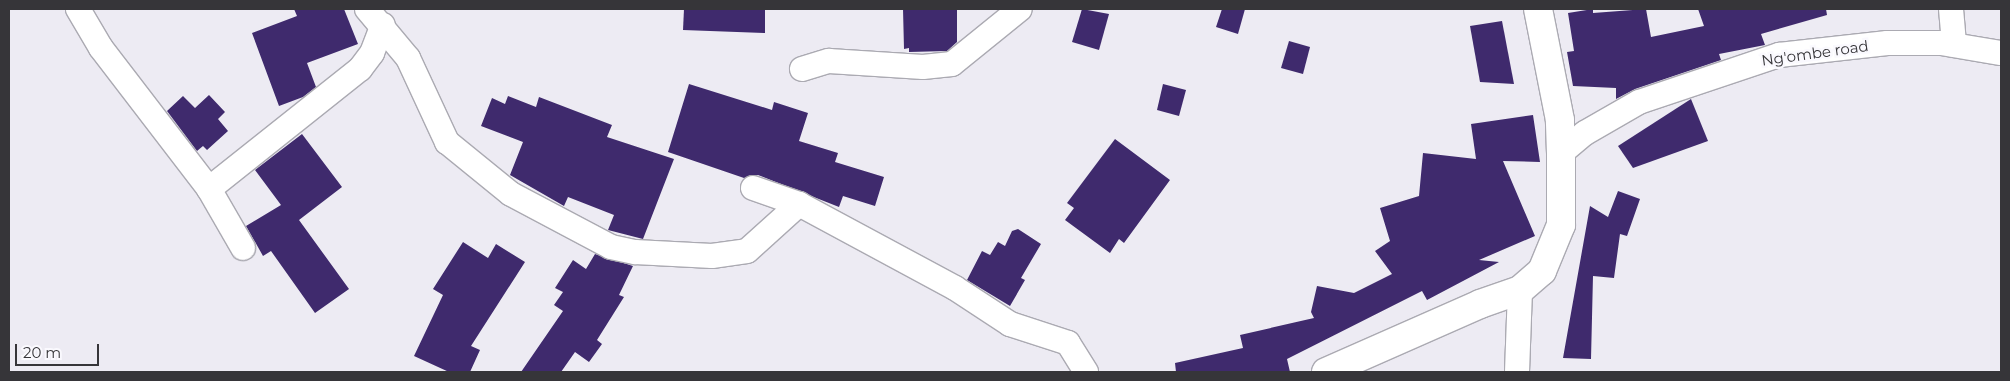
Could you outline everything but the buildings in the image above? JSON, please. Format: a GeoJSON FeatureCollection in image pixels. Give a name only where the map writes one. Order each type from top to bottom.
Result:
{"type":"FeatureCollection","features":[{"type":"Feature","properties":{"kind":"street"},"geometry":{"type":"LineString","coordinates":[[78,9],[101,48],[209,189],[243,248]]}},
{"type":"Feature","properties":{"kind":"street"},"geometry":{"type":"LineString","coordinates":[[802,69],[829,62],[923,68],[952,64],[1020,9]]}},
{"type":"Feature","properties":{"kind":"street"},"geometry":{"type":"LineString","coordinates":[[1326,372],[1480,304],[1520,290],[1542,271],[1561,224],[1561,153],[1560,120],[1538,9]]}},
{"type":"Feature","properties":{"kind":"street"},"geometry":{"type":"LineString","coordinates":[[1951,9],[1954,45]]}},
{"type":"Feature","properties":{"kind":"street"},"geometry":{"type":"LineString","coordinates":[[209,189],[360,70],[375,17]]}},
{"type":"Feature","properties":{"kind":"street"},"geometry":{"type":"LineString","coordinates":[[375,17],[408,58],[447,142],[511,194],[611,247],[635,252],[712,256],[746,251],[799,204]]}},
{"type":"Feature","properties":{"kind":"street","name":"Ng'ombe road"},"geometry":{"type":"LineString","coordinates":[[1561,153],[1585,133],[1639,102],[1779,55],[1887,42],[1954,45],[2001,53]]}},
{"type":"Feature","properties":{"kind":"street"},"geometry":{"type":"LineString","coordinates":[[753,188],[799,204],[955,288],[1010,324],[1068,343],[1086,372]]}},
{"type":"Feature","properties":{"kind":"street"},"geometry":{"type":"LineString","coordinates":[[1517,372],[1520,290]]}}]}
